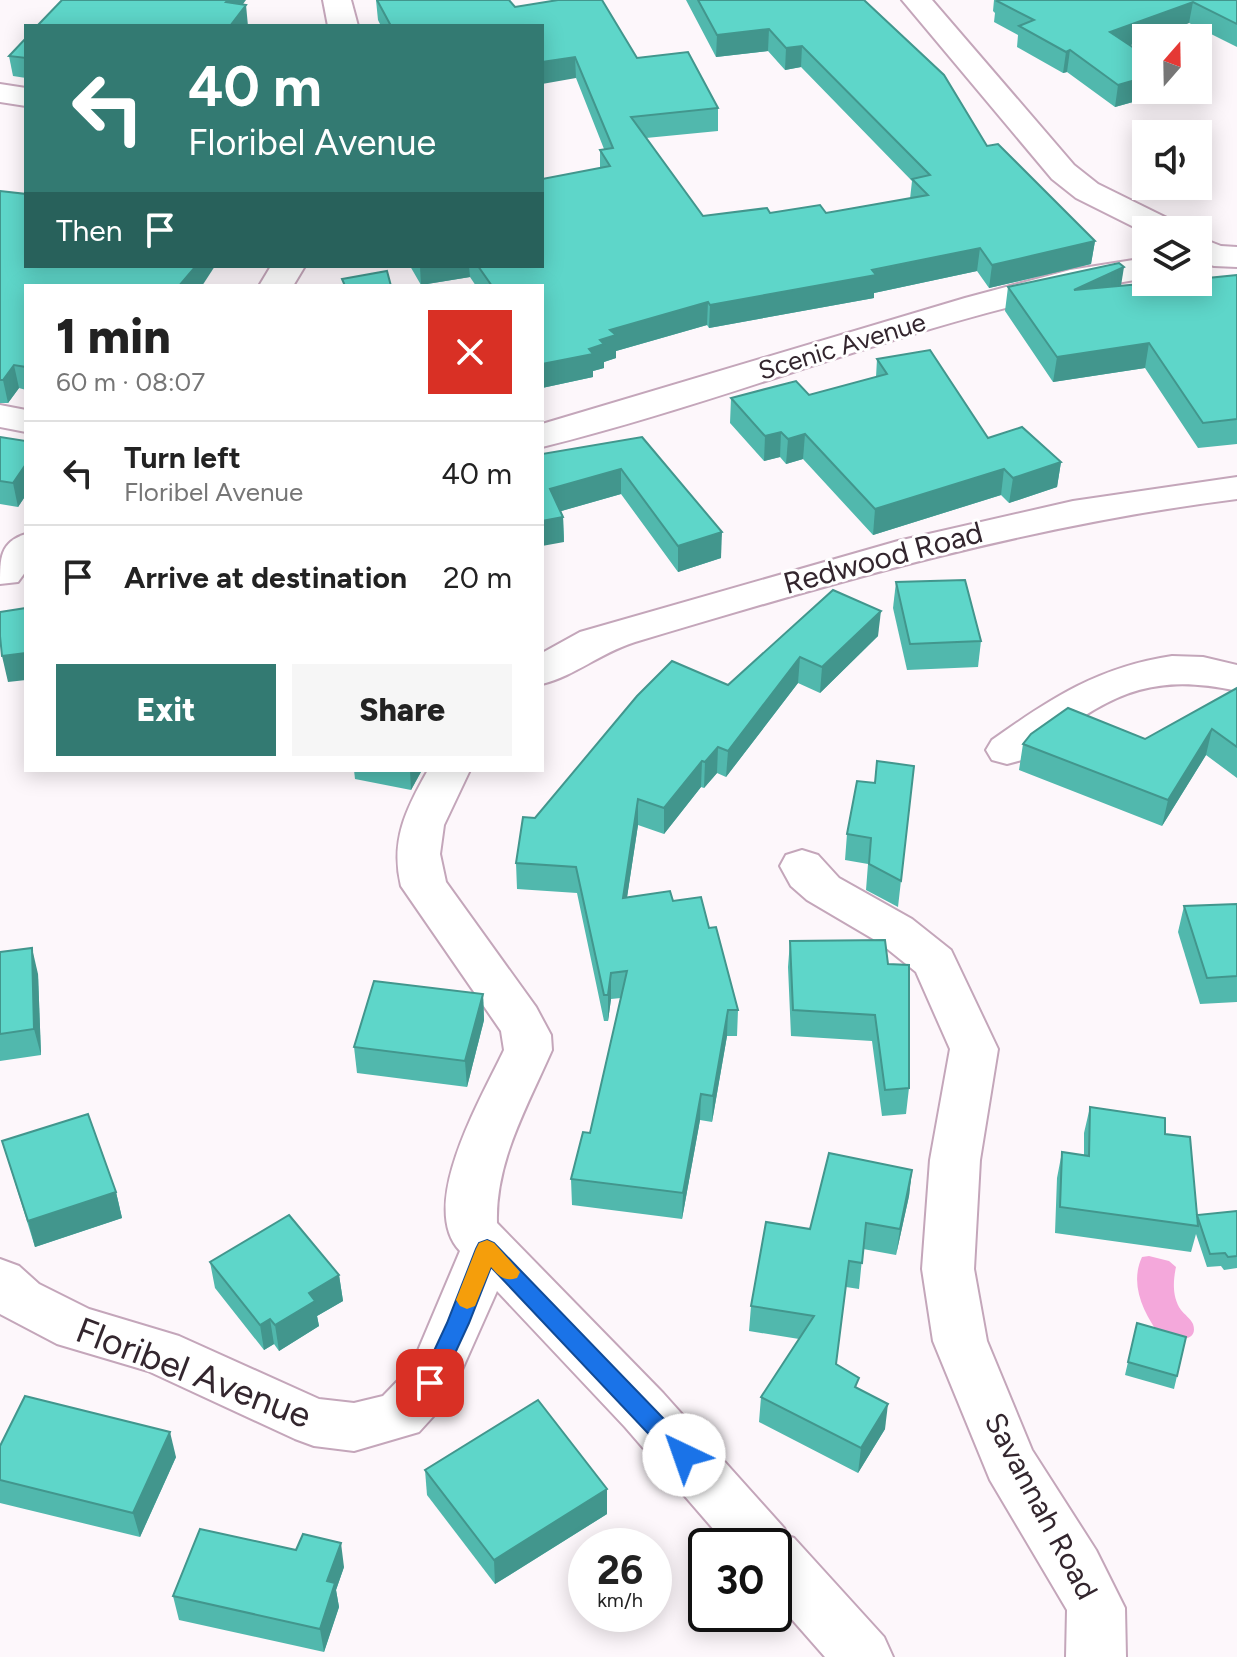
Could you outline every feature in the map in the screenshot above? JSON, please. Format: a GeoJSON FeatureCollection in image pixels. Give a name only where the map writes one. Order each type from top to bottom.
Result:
{"type":"FeatureCollection","features":[{"type":"Feature","properties":{"kind":"street"},"geometry":{"type":"LineString","coordinates":[[337,0],[343,24]]}},
{"type":"Feature","properties":{"kind":"street"},"geometry":{"type":"LineString","coordinates":[[916,0],[945,30],[1063,172],[1087,191],[1137,216]]}},
{"type":"Feature","properties":{"kind":"street"},"geometry":{"type":"LineString","coordinates":[[0,93],[24,97]]}},
{"type":"Feature","properties":{"kind":"street","name":"Scenic Avenue"},"geometry":{"type":"LineString","coordinates":[[544,435],[977,305],[1070,280],[1132,270]]}},
{"type":"Feature","properties":{"kind":"street"},"geometry":{"type":"LineString","coordinates":[[0,416],[24,421]]}},
{"type":"Feature","properties":{"kind":"street","name":"Redwood Road"},"geometry":{"type":"LineString","coordinates":[[544,670],[594,641],[946,538],[1116,503],[1237,488]]}},
{"type":"Feature","properties":{"kind":"street"},"geometry":{"type":"LineString","coordinates":[[1007,750],[1065,708],[1113,683],[1166,668],[1212,671],[1237,678]]}},
{"type":"Feature","properties":{"kind":"street"},"geometry":{"type":"LineString","coordinates":[[448,772],[421,827],[417,843],[419,871],[424,886],[519,1020],[527,1035],[528,1050],[484,1150],[470,1207],[472,1230],[644,1410],[748,1528]]}},
{"type":"Feature","properties":{"kind":"street","name":"Savannah Road"},"geometry":{"type":"LineString","coordinates":[[802,866],[823,889],[896,931],[935,962],[974,1049],[955,1160],[948,1269],[960,1341],[1010,1463],[1076,1569],[1096,1608],[1096,1657]]}},
{"type":"Feature","properties":{"kind":"street","name":"Floribel Avenue"},"geometry":{"type":"LineString","coordinates":[[0,1281],[20,1300],[76,1328],[160,1352],[314,1422],[354,1427],[400,1415],[430,1383],[487,1249]]}},
{"type":"Feature","properties":{"kind":"street"},"geometry":{"type":"LineString","coordinates":[[792,1577],[863,1657]]}},
{"type":"Feature","properties":{"kind":"shaded area"},"geometry":{"type":"Polygon","coordinates":[[[1142,1257],[1169,1261],[1176,1267],[1176,1300],[1193,1324],[1194,1331],[1188,1338],[1160,1336],[1144,1308],[1138,1288],[1138,1267],[1142,1257]]]}},
{"type":"Feature","properties":{"kind":"building"},"geometry":{"type":"Polygon","coordinates":[[[62,0],[228,0],[226,2],[246,5],[232,24],[39,24],[62,0]]]}},
{"type":"Feature","properties":{"kind":"building"},"geometry":{"type":"Polygon","coordinates":[[[377,0],[509,0],[515,7],[558,0],[602,0],[637,58],[688,52],[718,108],[631,117],[703,216],[767,208],[770,213],[820,205],[826,213],[928,195],[912,179],[930,175],[802,46],[786,48],[769,29],[717,35],[698,0],[864,0],[944,75],[987,146],[998,144],[1095,241],[992,265],[980,248],[872,270],[876,275],[710,305],[708,302],[610,330],[616,335],[600,340],[604,344],[589,349],[593,354],[544,364],[544,284],[491,284],[479,268],[544,268],[544,179],[610,166],[600,150],[613,148],[575,57],[544,62],[544,24],[390,24],[377,0]]]}},
{"type":"Feature","properties":{"kind":"building"},"geometry":{"type":"Polygon","coordinates":[[[1237,0],[1237,24],[1193,2],[1110,32],[1132,47],[1132,81],[1118,85],[1070,50],[1066,52],[1019,26],[1034,20],[997,1],[1237,0]]]}},
{"type":"Feature","properties":{"kind":"building"},"geometry":{"type":"Polygon","coordinates":[[[24,40],[24,58],[9,56],[24,40]]]}},
{"type":"Feature","properties":{"kind":"building"},"geometry":{"type":"Polygon","coordinates":[[[0,191],[24,194],[24,268],[194,268],[181,284],[24,284],[24,367],[14,365],[0,380],[0,191]]]}},
{"type":"Feature","properties":{"kind":"building"},"geometry":{"type":"Polygon","coordinates":[[[1119,263],[1124,267],[1074,290],[1132,285],[1132,296],[1212,296],[1212,278],[1237,275],[1237,419],[1203,423],[1149,343],[1057,357],[1008,287],[1119,263]]]}},
{"type":"Feature","properties":{"kind":"building"},"geometry":{"type":"Polygon","coordinates":[[[387,271],[390,284],[344,284],[342,279],[387,271]]]}},
{"type":"Feature","properties":{"kind":"building"},"geometry":{"type":"Polygon","coordinates":[[[930,350],[988,438],[1022,427],[1061,462],[1013,478],[1004,469],[875,509],[805,434],[788,439],[781,432],[765,436],[731,398],[796,381],[809,395],[887,374],[877,359],[930,350]]]}},
{"type":"Feature","properties":{"kind":"building"},"geometry":{"type":"Polygon","coordinates":[[[0,437],[24,441],[24,467],[13,483],[0,481],[0,437]]]}},
{"type":"Feature","properties":{"kind":"building"},"geometry":{"type":"Polygon","coordinates":[[[642,437],[722,532],[678,546],[621,469],[550,489],[563,517],[544,521],[544,454],[642,437]]]}},
{"type":"Feature","properties":{"kind":"building"},"geometry":{"type":"Polygon","coordinates":[[[965,580],[981,641],[910,644],[896,582],[965,580]]]}},
{"type":"Feature","properties":{"kind":"building"},"geometry":{"type":"Polygon","coordinates":[[[833,590],[881,611],[822,667],[800,657],[728,751],[718,747],[705,762],[702,761],[664,808],[638,799],[623,898],[670,891],[673,901],[701,897],[709,928],[716,927],[738,1010],[728,1010],[713,1096],[701,1094],[683,1193],[571,1179],[583,1132],[590,1133],[627,971],[611,973],[608,995],[604,995],[576,867],[516,863],[523,817],[535,818],[637,696],[672,661],[728,685],[833,590]]]}},
{"type":"Feature","properties":{"kind":"building"},"geometry":{"type":"Polygon","coordinates":[[[24,608],[24,653],[2,656],[0,612],[24,608]]]}},
{"type":"Feature","properties":{"kind":"building"},"geometry":{"type":"Polygon","coordinates":[[[1237,688],[1237,747],[1212,729],[1168,800],[1023,744],[1031,734],[1068,708],[1145,739],[1237,688]]]}},
{"type":"Feature","properties":{"kind":"building"},"geometry":{"type":"Polygon","coordinates":[[[877,761],[914,766],[901,881],[869,864],[871,838],[847,834],[857,781],[875,783],[877,761]]]}},
{"type":"Feature","properties":{"kind":"building"},"geometry":{"type":"Polygon","coordinates":[[[1237,904],[1237,976],[1207,978],[1184,906],[1237,904]]]}},
{"type":"Feature","properties":{"kind":"building"},"geometry":{"type":"Polygon","coordinates":[[[885,940],[888,964],[909,965],[909,1088],[885,1090],[875,1015],[793,1010],[790,941],[885,940]]]}},
{"type":"Feature","properties":{"kind":"building"},"geometry":{"type":"Polygon","coordinates":[[[32,948],[34,1029],[0,1034],[0,952],[32,948]]]}},
{"type":"Feature","properties":{"kind":"building"},"geometry":{"type":"Polygon","coordinates":[[[374,981],[483,994],[465,1061],[354,1047],[374,981]]]}},
{"type":"Feature","properties":{"kind":"building"},"geometry":{"type":"Polygon","coordinates":[[[1090,1107],[1165,1118],[1165,1134],[1190,1137],[1198,1226],[1060,1207],[1062,1152],[1089,1156],[1090,1107]]]}},
{"type":"Feature","properties":{"kind":"building"},"geometry":{"type":"Polygon","coordinates":[[[88,1114],[116,1192],[28,1221],[2,1141],[88,1114]]]}},
{"type":"Feature","properties":{"kind":"building"},"geometry":{"type":"Polygon","coordinates":[[[829,1153],[912,1170],[900,1229],[866,1223],[862,1263],[849,1261],[836,1364],[859,1378],[855,1387],[888,1404],[861,1448],[761,1397],[814,1316],[751,1306],[766,1222],[810,1229],[829,1153]]]}},
{"type":"Feature","properties":{"kind":"building"},"geometry":{"type":"Polygon","coordinates":[[[1237,1211],[1237,1256],[1210,1254],[1197,1215],[1237,1211]]]}},
{"type":"Feature","properties":{"kind":"building"},"geometry":{"type":"Polygon","coordinates":[[[289,1215],[339,1275],[309,1293],[315,1301],[275,1325],[270,1319],[260,1325],[210,1262],[289,1215]]]}},
{"type":"Feature","properties":{"kind":"building"},"geometry":{"type":"Polygon","coordinates":[[[1137,1323],[1186,1337],[1177,1376],[1128,1362],[1137,1323]]]}},
{"type":"Feature","properties":{"kind":"building"},"geometry":{"type":"Polygon","coordinates":[[[25,1396],[170,1432],[133,1513],[0,1480],[0,1446],[25,1396]]]}},
{"type":"Feature","properties":{"kind":"building"},"geometry":{"type":"Polygon","coordinates":[[[538,1400],[607,1489],[494,1560],[425,1470],[538,1400]]]}},
{"type":"Feature","properties":{"kind":"building"},"geometry":{"type":"Polygon","coordinates":[[[200,1529],[296,1550],[303,1534],[341,1543],[327,1581],[335,1583],[320,1629],[173,1596],[200,1529]]]}},
{"type":"Feature","properties":{"kind":"slow traffic"},"geometry":{"type":"LineString","coordinates":[[467,1300],[487,1249],[509,1272]]}},
{"type":"Feature","properties":{"kind":"route"},"geometry":{"type":"LineString","coordinates":[[430,1383],[487,1249],[684,1455]]}}]}
